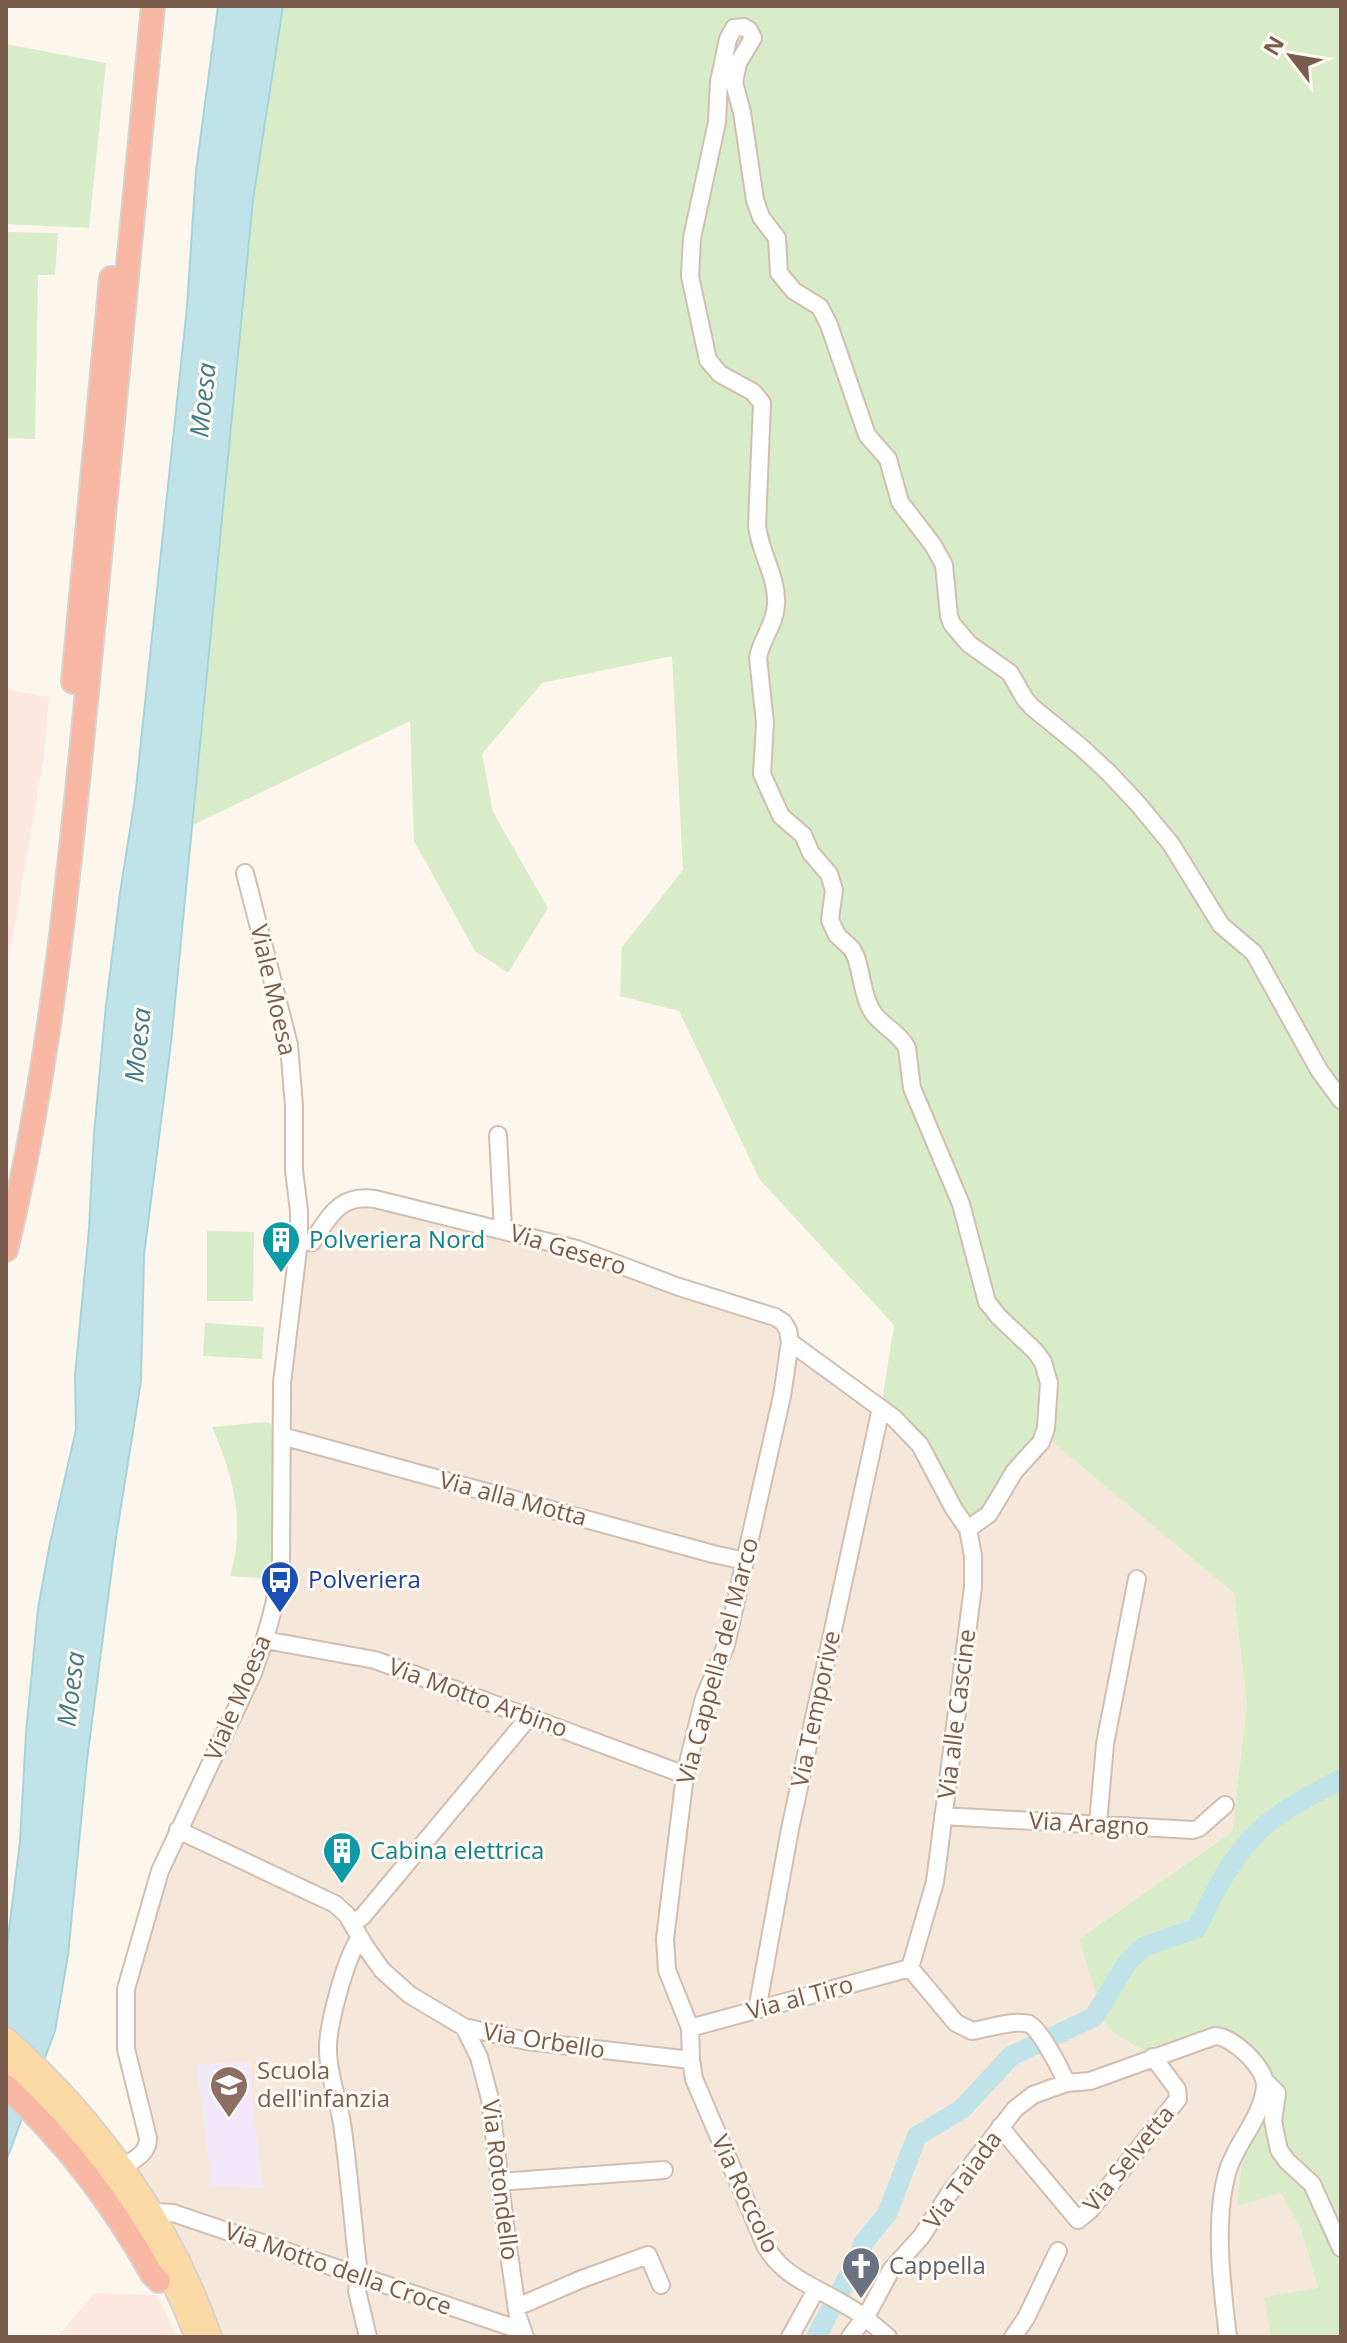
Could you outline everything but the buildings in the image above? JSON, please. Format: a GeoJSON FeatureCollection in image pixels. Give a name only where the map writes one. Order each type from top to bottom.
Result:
{"type":"FeatureCollection","features":[{"type":"Feature","properties":{"kind":"highway"},"geometry":{"type":"LineString","coordinates":[[6,1183],[32,1039],[68,735],[138,6]]}},
{"type":"Feature","properties":{"kind":"highway"},"geometry":{"type":"LineString","coordinates":[[6,1250],[36,1106],[61,928],[153,6]]}},
{"type":"Feature","properties":{"kind":"highway"},"geometry":{"type":"LineString","coordinates":[[6,2086],[32,2111],[77,2138],[103,2195],[159,2281]]}},
{"type":"Feature","properties":{"kind":"main road"},"geometry":{"type":"LineString","coordinates":[[6,2038],[42,2072],[77,2138]]}},
{"type":"Feature","properties":{"kind":"main road"},"geometry":{"type":"LineString","coordinates":[[6,2059],[39,2090],[113,2180],[149,2236],[196,2337]]}},
{"type":"Feature","properties":{"kind":"main road"},"geometry":{"type":"LineString","coordinates":[[6,2076],[77,2138],[124,2167],[153,2212],[187,2276],[211,2337]]}},
{"type":"Feature","properties":{"kind":"main road"},"geometry":{"type":"LineString","coordinates":[[159,2281],[186,2337]]}},
{"type":"Feature","properties":{"kind":"street"},"geometry":{"type":"LineString","coordinates":[[968,1529],[989,1514],[1014,1472],[1041,1442],[1046,1428],[1049,1383],[1043,1362],[1035,1351],[987,1302],[964,1212],[912,1088],[907,1048],[871,1009],[856,957],[837,935],[830,920],[833,882],[811,853],[803,835],[781,816],[762,774],[765,723],[758,658],[772,624],[776,601],[758,535],[762,403],[753,392],[720,374],[708,360],[690,276],[692,238],[717,122],[719,82],[728,39],[734,28],[744,27],[753,38],[738,63],[734,83],[742,112],[755,200],[761,217],[777,238],[779,273],[794,291],[820,307],[829,325],[867,435],[888,459],[900,502],[933,545],[944,565],[952,624],[969,644],[1010,673],[1032,707],[1081,747],[1138,804],[1171,844],[1221,925],[1254,953],[1319,1070],[1341,1100]]}},
{"type":"Feature","properties":{"kind":"street","name":"Viale Moesa"},"geometry":{"type":"LineString","coordinates":[[124,2167],[148,2146],[126,2049],[126,1989],[160,1871],[253,1673],[265,1640],[281,1564],[282,1383],[299,1241],[294,1106],[289,1045],[245,873]]}},
{"type":"Feature","properties":{"kind":"street"},"geometry":{"type":"LineString","coordinates":[[498,1135],[503,1230]]}},
{"type":"Feature","properties":{"kind":"street","name":"Via Gesero"},"geometry":{"type":"LineString","coordinates":[[299,1241],[312,1242],[337,1209],[348,1200],[360,1197],[577,1249],[679,1287],[775,1317],[788,1330],[790,1342]]}},
{"type":"Feature","properties":{"kind":"street","name":"Via alle Cascine"},"geometry":{"type":"LineString","coordinates":[[790,1342],[894,1418],[920,1445],[968,1529],[973,1556],[973,1587],[935,1882],[910,1968]]}},
{"type":"Feature","properties":{"kind":"street","name":"Via Cappella del Marco"},"geometry":{"type":"LineString","coordinates":[[692,2067],[690,2028],[670,1979],[665,1949],[685,1775],[704,1698],[726,1645],[782,1396],[790,1342]]}},
{"type":"Feature","properties":{"kind":"street","name":"Via Temporive"},"geometry":{"type":"LineString","coordinates":[[757,2010],[790,1829],[881,1408]]}},
{"type":"Feature","properties":{"kind":"street","name":"Via alla Motta"},"geometry":{"type":"LineString","coordinates":[[282,1436],[745,1561]]}},
{"type":"Feature","properties":{"kind":"street"},"geometry":{"type":"LineString","coordinates":[[1098,1824],[1105,1744],[1137,1579]]}},
{"type":"Feature","properties":{"kind":"street","name":"Via Motto Arbino"},"geometry":{"type":"LineString","coordinates":[[265,1640],[375,1660],[685,1775]]}},
{"type":"Feature","properties":{"kind":"street"},"geometry":{"type":"LineString","coordinates":[[368,2337],[357,2291],[359,2276],[343,2135],[328,2053],[328,2039],[338,1999],[363,1916],[529,1717]]}},
{"type":"Feature","properties":{"kind":"street","name":"Via Aragno"},"geometry":{"type":"LineString","coordinates":[[943,1816],[1193,1830],[1225,1805]]}},
{"type":"Feature","properties":{"kind":"street","name":"Via Orbello"},"geometry":{"type":"LineString","coordinates":[[178,1830],[324,1897],[342,1909],[382,1970],[410,1995],[464,2027],[526,2041],[692,2067]]}},
{"type":"Feature","properties":{"kind":"street"},"geometry":{"type":"LineString","coordinates":[[910,1968],[956,2023],[965,2029],[972,2031],[1019,2022],[1033,2026],[1066,2083]]}},
{"type":"Feature","properties":{"kind":"street","name":"Via al Tiro"},"geometry":{"type":"LineString","coordinates":[[690,2028],[910,1968]]}},
{"type":"Feature","properties":{"kind":"street","name":"Via Rotondello"},"geometry":{"type":"LineString","coordinates":[[464,2027],[479,2057],[487,2084],[517,2307],[524,2334]]}},
{"type":"Feature","properties":{"kind":"street","name":"Via Taiada"},"geometry":{"type":"LineString","coordinates":[[850,2337],[891,2270],[921,2237],[1000,2127],[1027,2098],[1066,2083],[1090,2081],[1205,2038],[1220,2036],[1234,2041],[1260,2074]]}},
{"type":"Feature","properties":{"kind":"street","name":"Via Selvetta"},"geometry":{"type":"LineString","coordinates":[[1000,2127],[1078,2220],[1090,2210],[1178,2099],[1177,2089],[1153,2057]]}},
{"type":"Feature","properties":{"kind":"street","name":"Via Roccolo"},"geometry":{"type":"LineString","coordinates":[[692,2067],[766,2247],[784,2270],[847,2306],[888,2337]]}},
{"type":"Feature","properties":{"kind":"street"},"geometry":{"type":"LineString","coordinates":[[1260,2074],[1277,2093],[1273,2121],[1279,2150],[1312,2184],[1341,2248]]}},
{"type":"Feature","properties":{"kind":"street"},"geometry":{"type":"LineString","coordinates":[[1228,2337],[1221,2255],[1224,2184],[1229,2165],[1245,2139],[1259,2105],[1260,2074]]}},
{"type":"Feature","properties":{"kind":"street"},"geometry":{"type":"LineString","coordinates":[[499,2182],[664,2170]]}},
{"type":"Feature","properties":{"kind":"street","name":"Via Motto della Croce"},"geometry":{"type":"LineString","coordinates":[[153,2212],[173,2213],[524,2334]]}},
{"type":"Feature","properties":{"kind":"street"},"geometry":{"type":"LineString","coordinates":[[1013,2337],[1026,2318],[1058,2251]]}},
{"type":"Feature","properties":{"kind":"street"},"geometry":{"type":"LineString","coordinates":[[517,2307],[648,2255],[661,2285]]}},
{"type":"Feature","properties":{"kind":"street"},"geometry":{"type":"LineString","coordinates":[[790,2337],[819,2291]]}},
{"type":"Feature","properties":{"kind":"street"},"geometry":{"type":"LineString","coordinates":[[864,2318],[872,2337]]}},
{"type":"Feature","properties":{"kind":"shaded area"},"geometry":{"type":"Polygon","coordinates":[[[6,667],[7,690],[49,697],[44,756],[6,964],[6,667]]]}},
{"type":"Feature","properties":{"kind":"shaded area"},"geometry":{"type":"Polygon","coordinates":[[[348,1200],[577,1249],[788,1330],[894,1418],[1044,1434],[1234,1593],[1247,1705],[1232,1832],[1079,1939],[1215,2036],[1265,2081],[1237,2206],[1281,2192],[1301,2229],[1318,2289],[1341,2337],[218,2337],[124,2167],[142,2154],[126,2049],[126,1989],[148,1908],[253,1673],[278,1587],[282,1424],[299,1241],[312,1242],[348,1200]]]}},
{"type":"Feature","properties":{"kind":"shaded area","name":"Scuola dell'infanzia"},"geometry":{"type":"Polygon","coordinates":[[[250,2061],[263,2188],[209,2186],[209,2161],[197,2065],[250,2061]]]}},
{"type":"Feature","properties":{"kind":"shaded area"},"geometry":{"type":"Polygon","coordinates":[[[95,2293],[157,2295],[177,2337],[57,2337],[95,2293]]]}},
{"type":"Feature","properties":{"kind":"green space"},"geometry":{"type":"Polygon","coordinates":[[[283,6],[1341,6],[1341,2337],[1271,2337],[1264,2297],[1318,2288],[1301,2229],[1281,2193],[1237,2206],[1245,2139],[1265,2087],[1229,2039],[1153,2057],[1107,2028],[1079,1939],[1232,1832],[1247,1705],[1234,1593],[1044,1435],[968,1529],[920,1445],[881,1408],[894,1325],[760,1180],[679,1011],[620,996],[622,947],[683,870],[672,656],[542,683],[482,754],[493,812],[548,908],[508,973],[475,951],[414,841],[410,721],[193,825],[253,200],[283,6]]]}},
{"type":"Feature","properties":{"kind":"green space"},"geometry":{"type":"Polygon","coordinates":[[[6,44],[106,63],[89,228],[6,224],[6,44]]]}},
{"type":"Feature","properties":{"kind":"green space"},"geometry":{"type":"Polygon","coordinates":[[[6,232],[58,233],[55,275],[38,275],[35,439],[6,438],[6,232]]]}},
{"type":"Feature","properties":{"kind":"green space"},"geometry":{"type":"Polygon","coordinates":[[[207,1231],[254,1232],[253,1301],[207,1301],[207,1231]]]}},
{"type":"Feature","properties":{"kind":"green space"},"geometry":{"type":"Polygon","coordinates":[[[205,1323],[264,1327],[262,1359],[203,1356],[205,1323]]]}},
{"type":"Feature","properties":{"kind":"green space"},"geometry":{"type":"Polygon","coordinates":[[[265,1422],[274,1428],[271,1579],[230,1576],[237,1538],[235,1500],[226,1463],[212,1427],[265,1422]]]}},
{"type":"Feature","properties":{"kind":"water","name":"Moesa"},"geometry":{"type":"Polygon","coordinates":[[[218,6],[283,6],[253,200],[171,1043],[144,1255],[141,1381],[115,1544],[87,1760],[68,1955],[55,2031],[6,2161],[6,1954],[20,1842],[26,1733],[38,1609],[76,1430],[75,1376],[106,1005],[135,798],[187,307],[196,171],[218,6]]]}},
{"type":"Feature","properties":{"kind":"waterway"},"geometry":{"type":"LineString","coordinates":[[816,2337],[864,2242],[887,2214],[917,2136],[962,2109],[1011,2056],[1094,2017],[1127,1963],[1143,1947],[1197,1928],[1230,1866],[1257,1833],[1286,1810],[1341,1779]]}},
{"type":"Feature","properties":{"kind":"place","name":"Polveriera Nord"},"geometry":{"type":"Point","coordinates":[281,1274]}},
{"type":"Feature","properties":{"kind":"place","name":"Polveriera"},"geometry":{"type":"Point","coordinates":[280,1614]}},
{"type":"Feature","properties":{"kind":"place","name":"Cabina elettrica"},"geometry":{"type":"Point","coordinates":[342,1885]}},
{"type":"Feature","properties":{"kind":"place","name":"Scuola dell'infanzia"},"geometry":{"type":"Point","coordinates":[229,2119]}},
{"type":"Feature","properties":{"kind":"place","name":"Cappella"},"geometry":{"type":"Point","coordinates":[861,2300]}}]}
